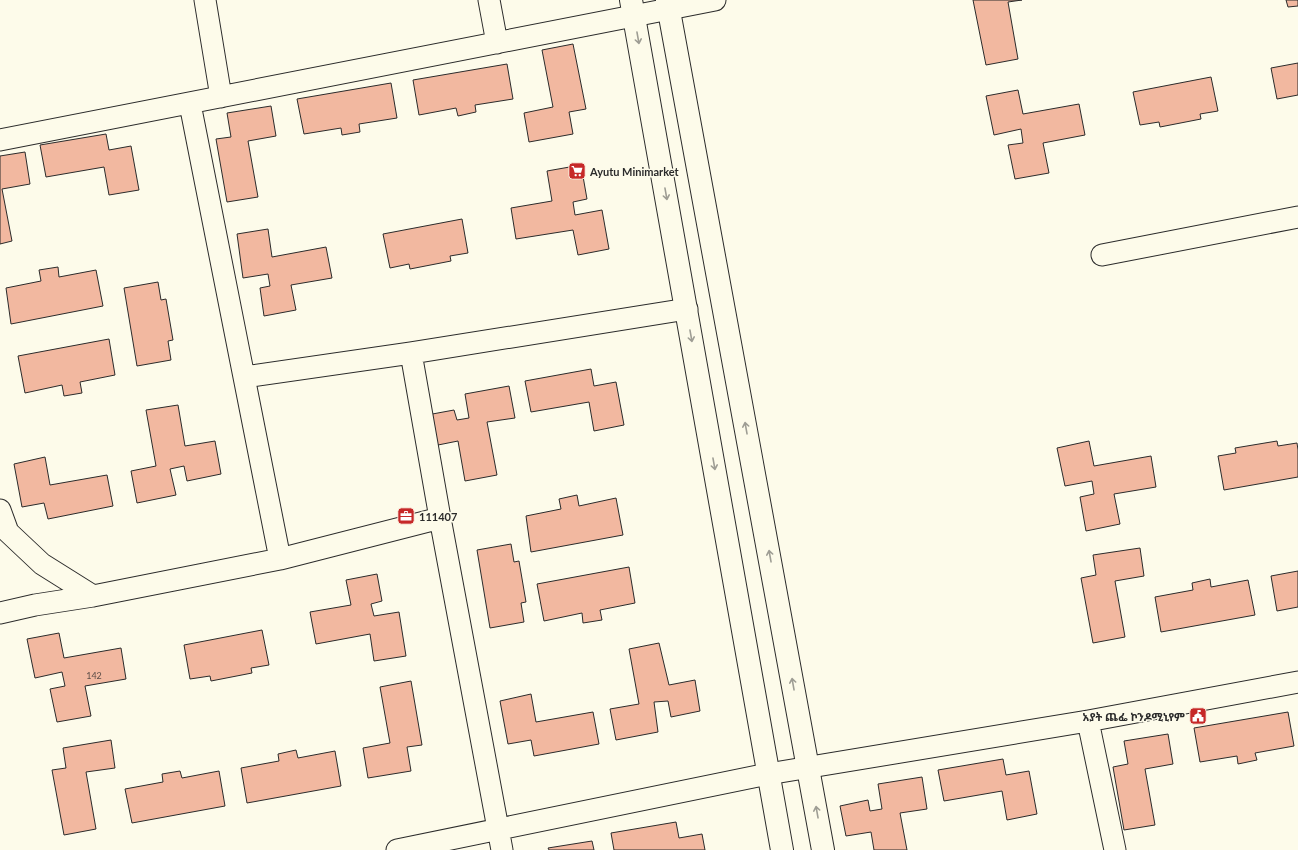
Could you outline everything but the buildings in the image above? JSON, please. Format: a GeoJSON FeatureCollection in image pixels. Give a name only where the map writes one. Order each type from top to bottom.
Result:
{"type":"FeatureCollection","features":[{"type":"Feature","properties":{"kind":"main road"},"geometry":{"type":"LineString","coordinates":[[668,5],[809,766],[823,850]]}},
{"type":"Feature","properties":{"kind":"main road"},"geometry":{"type":"LineString","coordinates":[[632,8],[687,309],[782,850]]}},
{"type":"Feature","properties":{"kind":"street"},"geometry":{"type":"LineString","coordinates":[[205,0],[221,97]]}},
{"type":"Feature","properties":{"kind":"street"},"geometry":{"type":"LineString","coordinates":[[489,0],[496,43]]}},
{"type":"Feature","properties":{"kind":"street"},"geometry":{"type":"LineString","coordinates":[[0,140],[496,43],[632,8],[715,0]]}},
{"type":"Feature","properties":{"kind":"street"},"geometry":{"type":"LineString","coordinates":[[190,104],[280,558]]}},
{"type":"Feature","properties":{"kind":"street"},"geometry":{"type":"LineString","coordinates":[[1102,255],[1298,217]]}},
{"type":"Feature","properties":{"kind":"street"},"geometry":{"type":"LineString","coordinates":[[245,377],[411,353],[687,309]]}},
{"type":"Feature","properties":{"kind":"street"},"geometry":{"type":"LineString","coordinates":[[411,353],[502,850]]}},
{"type":"Feature","properties":{"kind":"street"},"geometry":{"type":"LineString","coordinates":[[0,510],[8,532],[42,564],[93,596]]}},
{"type":"Feature","properties":{"kind":"street"},"geometry":{"type":"LineString","coordinates":[[0,612],[93,596],[280,558],[440,518]]}},
{"type":"Feature","properties":{"kind":"street"},"geometry":{"type":"LineString","coordinates":[[397,850],[809,766],[1088,721],[1298,682]]}},
{"type":"Feature","properties":{"kind":"street"},"geometry":{"type":"LineString","coordinates":[[1088,721],[1115,850]]}},
{"type":"Feature","properties":{"kind":"place","name":"Ayutu Minimarket"},"geometry":{"type":"Point","coordinates":[577,171]}},
{"type":"Feature","properties":{"kind":"place","name":"111407"},"geometry":{"type":"Point","coordinates":[406,516]}},
{"type":"Feature","properties":{"kind":"place","name":"አያት ጨፌ ኮንዶሚኒየም"},"geometry":{"type":"Point","coordinates":[1198,716]}}]}
